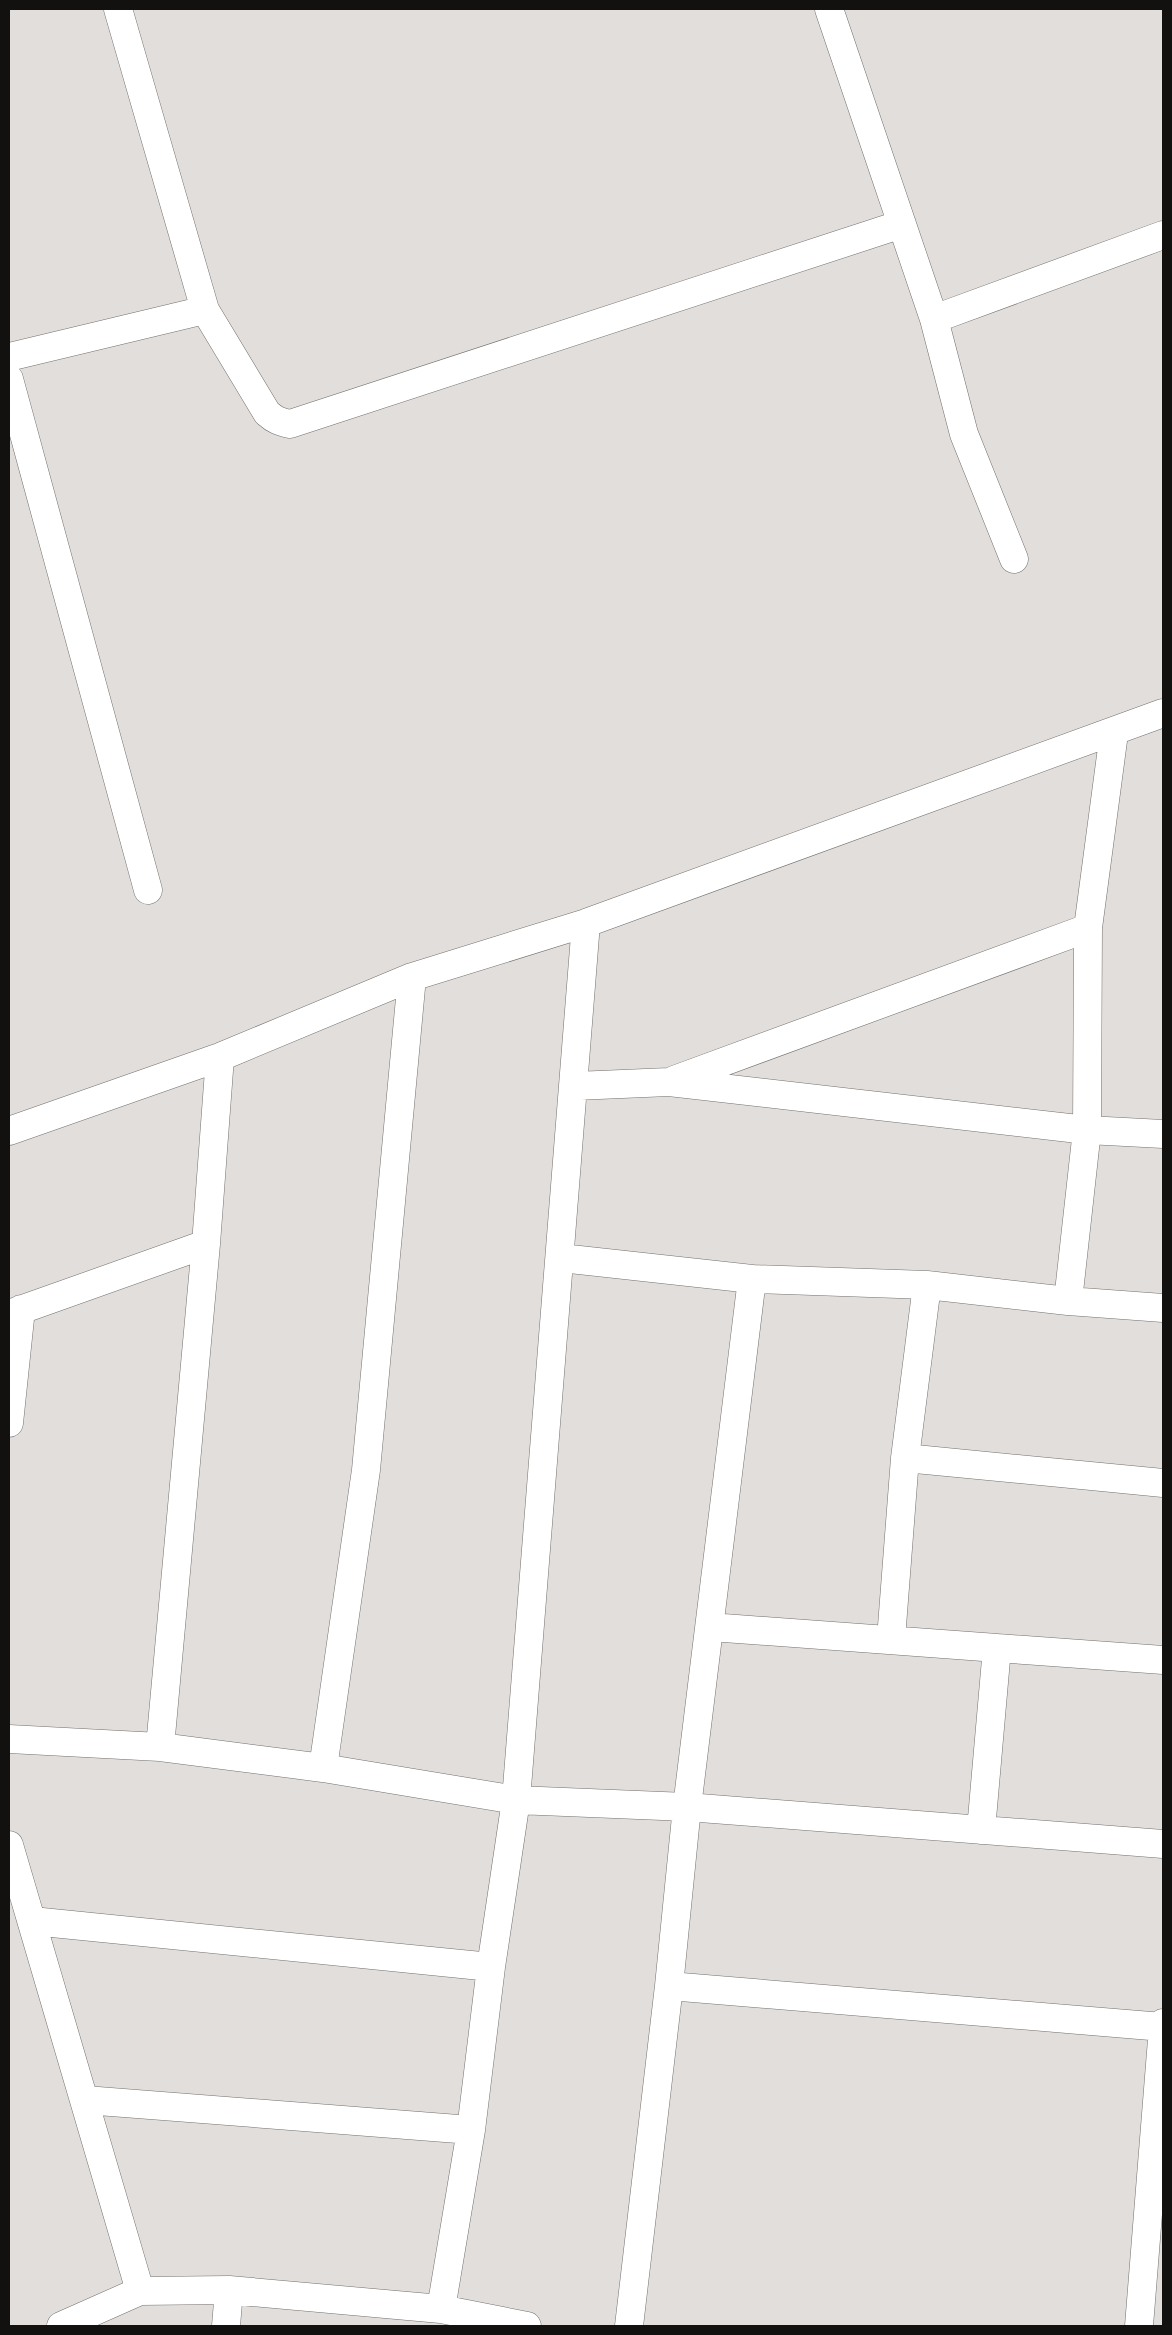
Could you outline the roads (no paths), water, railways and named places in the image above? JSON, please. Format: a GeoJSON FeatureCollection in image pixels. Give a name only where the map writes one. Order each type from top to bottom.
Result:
{"type":"FeatureCollection","features":[{"type":"Feature","properties":{"kind":"street"},"geometry":{"type":"LineString","coordinates":[[118,9],[205,310],[267,414],[276,421],[290,424],[902,224]]}},
{"type":"Feature","properties":{"kind":"street"},"geometry":{"type":"LineString","coordinates":[[829,9],[934,318],[964,434],[1014,559]]}},
{"type":"Feature","properties":{"kind":"street"},"geometry":{"type":"LineString","coordinates":[[934,318],[1163,235]]}},
{"type":"Feature","properties":{"kind":"street"},"geometry":{"type":"LineString","coordinates":[[9,357],[205,310]]}},
{"type":"Feature","properties":{"kind":"street"},"geometry":{"type":"LineString","coordinates":[[9,379],[148,890]]}},
{"type":"Feature","properties":{"kind":"street"},"geometry":{"type":"LineString","coordinates":[[9,1131],[220,1057],[412,977],[586,923],[1163,714]]}},
{"type":"Feature","properties":{"kind":"street"},"geometry":{"type":"LineString","coordinates":[[1068,1301],[1087,1130],[1088,928],[1114,733]]}},
{"type":"Feature","properties":{"kind":"street"},"geometry":{"type":"LineString","coordinates":[[442,2309],[471,2130],[491,1967],[516,1800],[575,1086],[586,923]]}},
{"type":"Feature","properties":{"kind":"street"},"geometry":{"type":"LineString","coordinates":[[669,1082],[1088,928]]}},
{"type":"Feature","properties":{"kind":"street"},"geometry":{"type":"LineString","coordinates":[[323,1768],[366,1470],[412,977]]}},
{"type":"Feature","properties":{"kind":"street"},"geometry":{"type":"LineString","coordinates":[[160,1747],[206,1244],[220,1057]]}},
{"type":"Feature","properties":{"kind":"street"},"geometry":{"type":"LineString","coordinates":[[575,1086],[669,1082],[1087,1130],[1163,1134]]}},
{"type":"Feature","properties":{"kind":"street"},"geometry":{"type":"LineString","coordinates":[[9,1423],[15,1312],[206,1244]]}},
{"type":"Feature","properties":{"kind":"street"},"geometry":{"type":"LineString","coordinates":[[561,1258],[752,1279],[928,1286],[1068,1301],[1163,1308]]}},
{"type":"Feature","properties":{"kind":"street"},"geometry":{"type":"LineString","coordinates":[[630,2326],[669,1986],[687,1807],[752,1279]]}},
{"type":"Feature","properties":{"kind":"street"},"geometry":{"type":"LineString","coordinates":[[891,1639],[905,1458],[928,1286]]}},
{"type":"Feature","properties":{"kind":"street"},"geometry":{"type":"LineString","coordinates":[[905,1458],[1163,1483]]}},
{"type":"Feature","properties":{"kind":"street"},"geometry":{"type":"LineString","coordinates":[[710,1627],[1163,1660]]}},
{"type":"Feature","properties":{"kind":"street"},"geometry":{"type":"LineString","coordinates":[[981,1830],[997,1648]]}},
{"type":"Feature","properties":{"kind":"street"},"geometry":{"type":"LineString","coordinates":[[9,1739],[160,1747],[323,1768],[516,1800],[687,1807],[1163,1844]]}},
{"type":"Feature","properties":{"kind":"street"},"geometry":{"type":"LineString","coordinates":[[9,1845],[140,2291]]}},
{"type":"Feature","properties":{"kind":"street"},"geometry":{"type":"LineString","coordinates":[[32,1921],[491,1967]]}},
{"type":"Feature","properties":{"kind":"street"},"geometry":{"type":"LineString","coordinates":[[669,1986],[1163,2027]]}},
{"type":"Feature","properties":{"kind":"street"},"geometry":{"type":"LineString","coordinates":[[1139,2326],[1163,2023]]}},
{"type":"Feature","properties":{"kind":"street"},"geometry":{"type":"LineString","coordinates":[[85,2100],[471,2130]]}},
{"type":"Feature","properties":{"kind":"street"},"geometry":{"type":"LineString","coordinates":[[226,2326],[230,2290]]}},
{"type":"Feature","properties":{"kind":"street"},"geometry":{"type":"LineString","coordinates":[[60,2326],[140,2291],[230,2290],[442,2309],[526,2326]]}}]}
